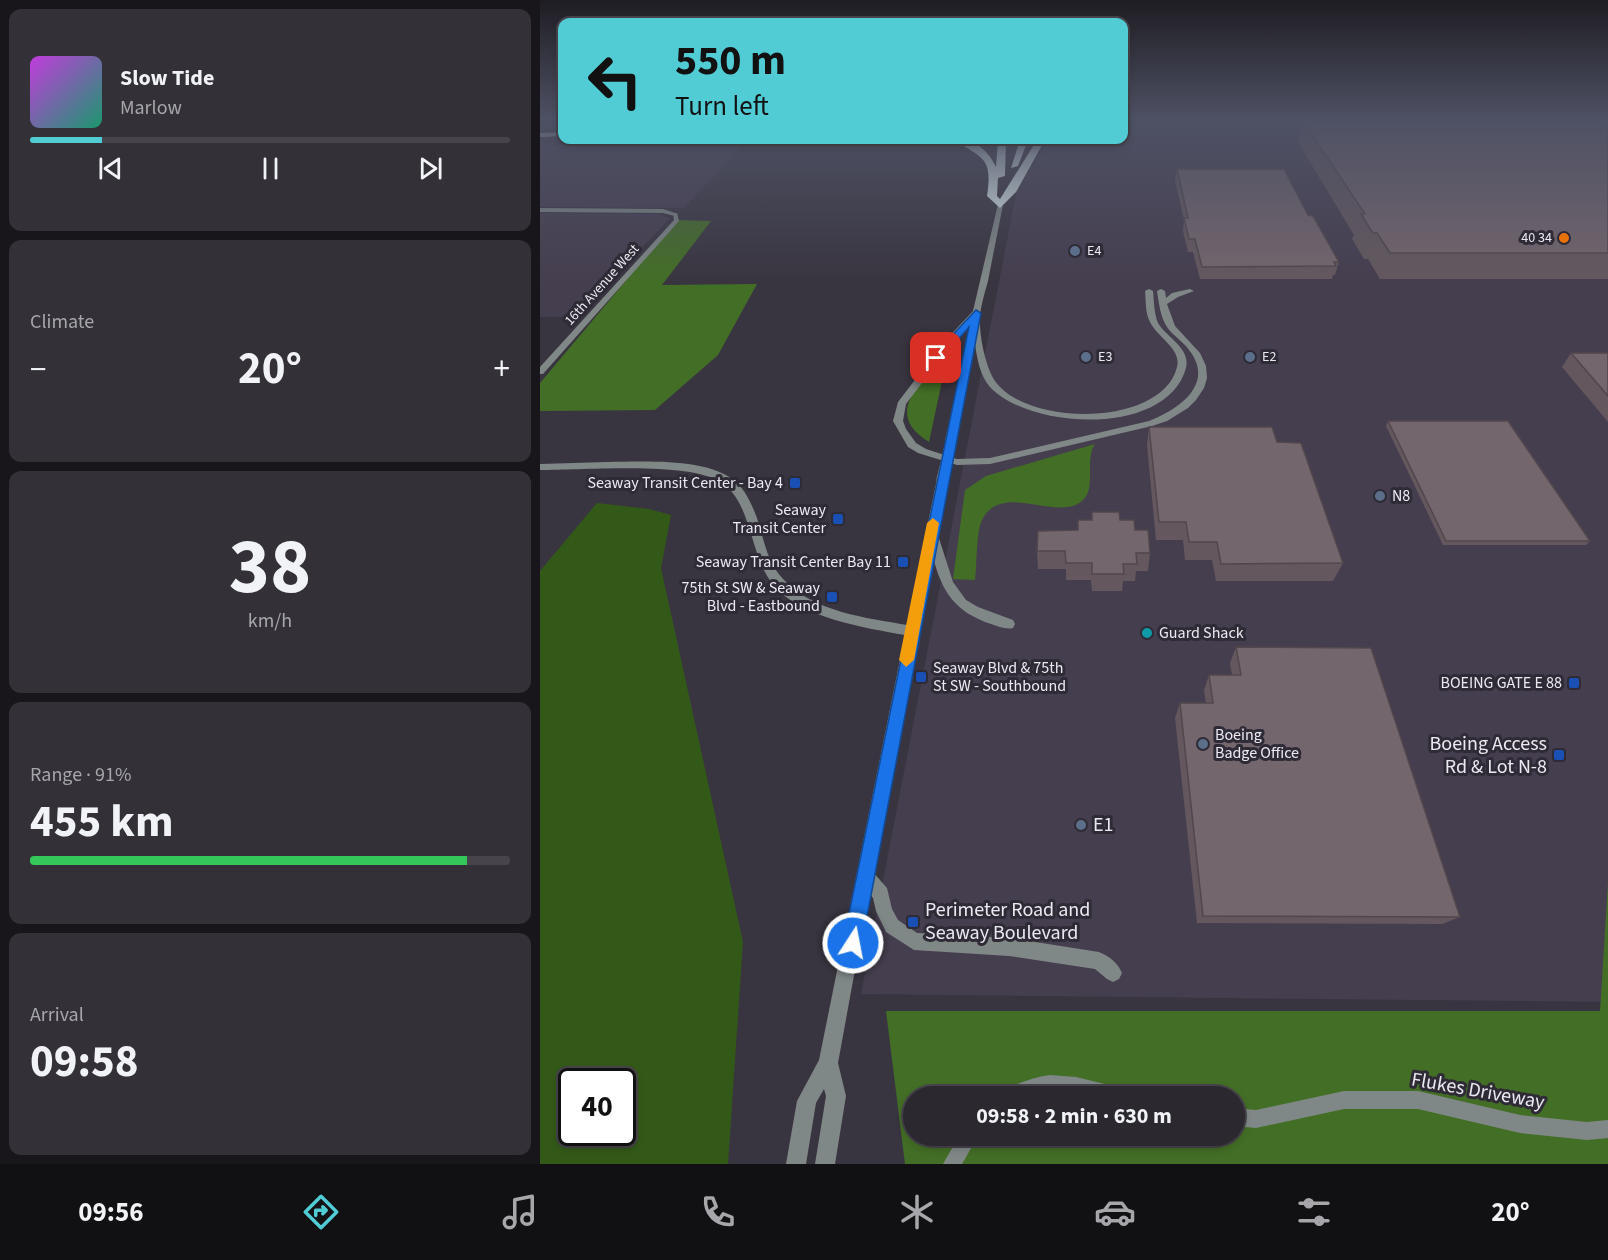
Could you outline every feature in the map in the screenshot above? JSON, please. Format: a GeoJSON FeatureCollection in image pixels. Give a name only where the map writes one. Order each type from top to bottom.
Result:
{"type":"FeatureCollection","features":[{"type":"Feature","properties":{"kind":"highway"},"geometry":{"type":"LineString","coordinates":[[993,173],[992,196],[1000,205]]}},
{"type":"Feature","properties":{"kind":"highway"},"geometry":{"type":"LineString","coordinates":[[1000,205],[1001,173]]}},
{"type":"Feature","properties":{"kind":"highway"},"geometry":{"type":"LineString","coordinates":[[1000,205],[1012,173]]}},
{"type":"Feature","properties":{"kind":"highway"},"geometry":{"type":"LineString","coordinates":[[1000,205],[1010,196],[1020,173]]}},
{"type":"Feature","properties":{"kind":"street"},"geometry":{"type":"LineString","coordinates":[[796,1164],[807,1101],[828,1063],[942,479],[1000,205]]}},
{"type":"Feature","properties":{"kind":"street"},"geometry":{"type":"LineString","coordinates":[[540,210],[663,211],[675,214]]}},
{"type":"Feature","properties":{"kind":"street","name":"16th Avenue West"},"geometry":{"type":"LineString","coordinates":[[540,372],[677,220],[675,214]]}},
{"type":"Feature","properties":{"kind":"street"},"geometry":{"type":"LineString","coordinates":[[976,313],[978,341],[990,381],[1003,395],[1023,406],[1047,414],[1084,418],[1111,416],[1160,397],[1174,383],[1181,369],[1178,349],[1155,325],[1149,291]]}},
{"type":"Feature","properties":{"kind":"street"},"geometry":{"type":"LineString","coordinates":[[976,313],[906,396],[898,412],[901,429],[912,445],[934,457],[957,462],[990,461],[1142,425],[1172,416],[1187,405],[1201,386],[1203,373],[1198,355],[1171,326],[1161,291]]}},
{"type":"Feature","properties":{"kind":"street"},"geometry":{"type":"LineString","coordinates":[[1163,303],[1175,295],[1190,291]]}},
{"type":"Feature","properties":{"kind":"street"},"geometry":{"type":"LineString","coordinates":[[540,467],[682,468],[719,475],[734,485],[743,496],[758,547],[769,571],[783,587],[802,600],[839,614],[912,631]]}},
{"type":"Feature","properties":{"kind":"street"},"geometry":{"type":"LineString","coordinates":[[932,530],[940,566],[951,595],[986,618],[1009,624]]}},
{"type":"Feature","properties":{"kind":"street"},"geometry":{"type":"LineString","coordinates":[[865,875],[881,894],[884,911],[892,926],[915,941],[1009,947],[1099,961],[1113,973]]}},
{"type":"Feature","properties":{"kind":"street"},"geometry":{"type":"LineString","coordinates":[[825,1164],[836,1096],[828,1063]]}},
{"type":"Feature","properties":{"kind":"street"},"geometry":{"type":"LineString","coordinates":[[1033,1086],[1051,1082],[1070,1086]]}},
{"type":"Feature","properties":{"kind":"street","name":"Flukes Driveway"},"geometry":{"type":"LineString","coordinates":[[1245,1118],[1256,1119],[1344,1100],[1418,1100],[1520,1124],[1587,1131],[1608,1129]]}},
{"type":"Feature","properties":{"kind":"street"},"geometry":{"type":"LineString","coordinates":[[952,1164],[963,1146]]}},
{"type":"Feature","properties":{"kind":"shaded area"},"geometry":{"type":"Polygon","coordinates":[[[540,173],[717,173],[684,208],[540,207],[540,173]]]}},
{"type":"Feature","properties":{"kind":"shaded area"},"geometry":{"type":"Polygon","coordinates":[[[1027,173],[1608,173],[1608,1002],[861,994],[1017,189],[1027,173]]]}},
{"type":"Feature","properties":{"kind":"shaded area"},"geometry":{"type":"Polygon","coordinates":[[[540,213],[658,214],[670,218],[577,317],[540,317],[540,213]]]}},
{"type":"Feature","properties":{"kind":"green space"},"geometry":{"type":"Polygon","coordinates":[[[677,220],[711,221],[662,285],[757,284],[718,355],[655,410],[540,411],[540,383],[677,220]]]}},
{"type":"Feature","properties":{"kind":"green space"},"geometry":{"type":"Polygon","coordinates":[[[948,353],[929,442],[915,431],[908,420],[907,408],[918,386],[948,353]]]}},
{"type":"Feature","properties":{"kind":"green space"},"geometry":{"type":"Polygon","coordinates":[[[1095,444],[1090,458],[1089,489],[1082,501],[1071,506],[1058,507],[1015,502],[991,509],[980,525],[975,580],[953,579],[965,490],[986,476],[1095,444]]]}},
{"type":"Feature","properties":{"kind":"green space"},"geometry":{"type":"Polygon","coordinates":[[[597,503],[649,509],[671,515],[661,568],[743,942],[728,1164],[540,1164],[540,571],[597,503]]]}},
{"type":"Feature","properties":{"kind":"green space"},"geometry":{"type":"Polygon","coordinates":[[[1608,882],[1608,1164],[905,1164],[886,1011],[1600,1011],[1608,882]]]}},
{"type":"Feature","properties":{"kind":"building"},"geometry":{"type":"Polygon","coordinates":[[[1178,173],[1286,173],[1308,215],[1313,216],[1339,262],[1334,262],[1336,266],[1202,267],[1195,239],[1189,239],[1184,218],[1188,218],[1178,173]]]}},
{"type":"Feature","properties":{"kind":"building"},"geometry":{"type":"Polygon","coordinates":[[[1338,173],[1608,173],[1608,253],[1390,253],[1361,214],[1365,214],[1338,173]]]}},
{"type":"Feature","properties":{"kind":"building"},"geometry":{"type":"Polygon","coordinates":[[[1571,353],[1608,353],[1608,396],[1571,353]]]}},
{"type":"Feature","properties":{"kind":"building"},"geometry":{"type":"Polygon","coordinates":[[[1388,421],[1508,421],[1590,541],[1446,541],[1388,421]]]}},
{"type":"Feature","properties":{"kind":"building"},"geometry":{"type":"Polygon","coordinates":[[[1149,427],[1272,427],[1277,442],[1301,443],[1343,563],[1221,564],[1217,542],[1189,542],[1186,522],[1159,522],[1149,427]]]}},
{"type":"Feature","properties":{"kind":"building"},"geometry":{"type":"Polygon","coordinates":[[[1092,512],[1119,512],[1120,520],[1134,520],[1135,530],[1148,530],[1150,553],[1136,553],[1137,564],[1123,564],[1124,574],[1092,574],[1092,563],[1066,563],[1065,551],[1037,551],[1038,531],[1078,530],[1078,520],[1092,520],[1092,512]]]}},
{"type":"Feature","properties":{"kind":"building"},"geometry":{"type":"Polygon","coordinates":[[[1236,647],[1371,648],[1460,917],[1203,916],[1180,703],[1213,703],[1209,675],[1241,675],[1236,647]]]}},
{"type":"Feature","properties":{"kind":"slow traffic"},"geometry":{"type":"LineString","coordinates":[[906,660],[933,523]]}},
{"type":"Feature","properties":{"kind":"place","name":"40 34"},"geometry":{"type":"Point","coordinates":[1564,238]}},
{"type":"Feature","properties":{"kind":"place","name":"E4"},"geometry":{"type":"Point","coordinates":[1075,251]}},
{"type":"Feature","properties":{"kind":"place","name":"E3"},"geometry":{"type":"Point","coordinates":[1086,357]}},
{"type":"Feature","properties":{"kind":"place","name":"E2"},"geometry":{"type":"Point","coordinates":[1250,357]}},
{"type":"Feature","properties":{"kind":"place","name":"Seaway Transit Center - Bay 4"},"geometry":{"type":"Point","coordinates":[795,483]}},
{"type":"Feature","properties":{"kind":"place","name":"N8"},"geometry":{"type":"Point","coordinates":[1380,496]}},
{"type":"Feature","properties":{"kind":"place","name":"Seaway Transit Center"},"geometry":{"type":"Point","coordinates":[838,519]}},
{"type":"Feature","properties":{"kind":"place","name":"Seaway Transit Center Bay 11"},"geometry":{"type":"Point","coordinates":[903,562]}},
{"type":"Feature","properties":{"kind":"place","name":"75th St SW & Seaway Blvd - Eastbound"},"geometry":{"type":"Point","coordinates":[832,597]}},
{"type":"Feature","properties":{"kind":"place","name":"Guard Shack"},"geometry":{"type":"Point","coordinates":[1147,633]}},
{"type":"Feature","properties":{"kind":"place","name":"Seaway Blvd & 75th St SW - Southbound"},"geometry":{"type":"Point","coordinates":[921,677]}},
{"type":"Feature","properties":{"kind":"place","name":"BOEING GATE E 88"},"geometry":{"type":"Point","coordinates":[1574,683]}},
{"type":"Feature","properties":{"kind":"place","name":"Boeing Badge Office"},"geometry":{"type":"Point","coordinates":[1203,744]}},
{"type":"Feature","properties":{"kind":"place","name":"Boeing Access Rd & Lot N-8"},"geometry":{"type":"Point","coordinates":[1559,755]}},
{"type":"Feature","properties":{"kind":"place","name":"E1"},"geometry":{"type":"Point","coordinates":[1081,825]}},
{"type":"Feature","properties":{"kind":"place","name":"Perimeter Road and Seaway Boulevard"},"geometry":{"type":"Point","coordinates":[913,922]}},
{"type":"Feature","properties":{"kind":"route"},"geometry":{"type":"LineString","coordinates":[[853,943],[908,648],[976,313],[936,358]]}}]}
